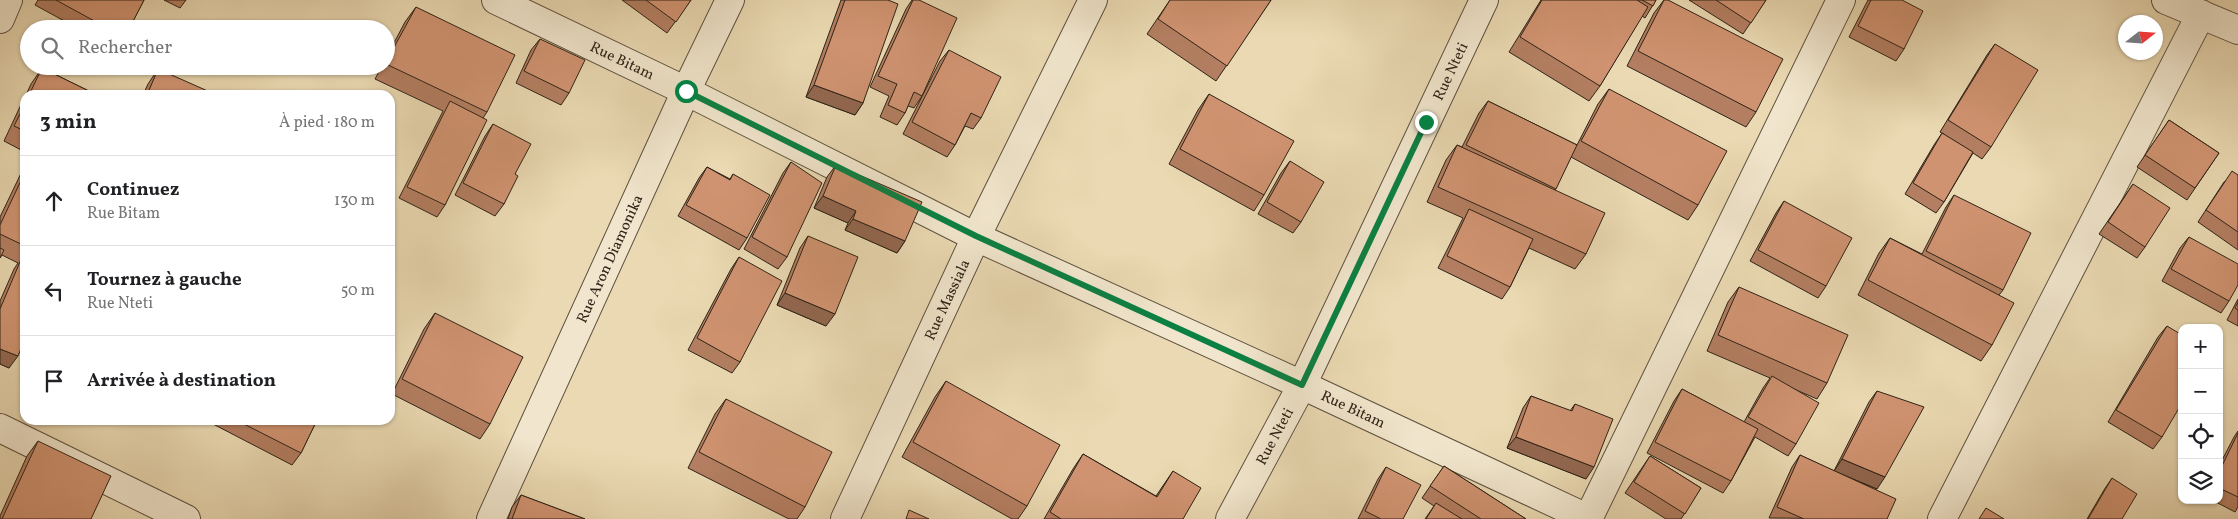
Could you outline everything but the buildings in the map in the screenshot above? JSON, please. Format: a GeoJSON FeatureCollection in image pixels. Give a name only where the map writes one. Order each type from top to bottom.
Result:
{"type":"FeatureCollection","features":[{"type":"Feature","properties":{"kind":"street"},"geometry":{"type":"LineString","coordinates":[[0,19],[8,0]]}},
{"type":"Feature","properties":{"kind":"street","name":"Rue Bitam"},"geometry":{"type":"LineString","coordinates":[[496,0],[686,91],[976,236],[1302,385],[1588,519]]}},
{"type":"Feature","properties":{"kind":"street","name":"Rue Aron Diamonika"},"geometry":{"type":"LineString","coordinates":[[492,519],[686,91],[730,0]]}},
{"type":"Feature","properties":{"kind":"street","name":"Rue Massiala"},"geometry":{"type":"LineString","coordinates":[[845,519],[976,236],[1093,0]]}},
{"type":"Feature","properties":{"kind":"street","name":"Rue Nteti"},"geometry":{"type":"LineString","coordinates":[[1230,519],[1302,385],[1484,0]]}},
{"type":"Feature","properties":{"kind":"street"},"geometry":{"type":"LineString","coordinates":[[1588,519],[1841,0]]}},
{"type":"Feature","properties":{"kind":"street"},"geometry":{"type":"LineString","coordinates":[[2166,0],[2238,30]]}},
{"type":"Feature","properties":{"kind":"street"},"geometry":{"type":"LineString","coordinates":[[1942,519],[2201,14]]}},
{"type":"Feature","properties":{"kind":"street"},"geometry":{"type":"LineString","coordinates":[[0,428],[186,519]]}},
{"type":"Feature","properties":{"kind":"route"},"geometry":{"type":"LineString","coordinates":[[686,91],[976,236],[1302,385],[1426,122]]}}]}
